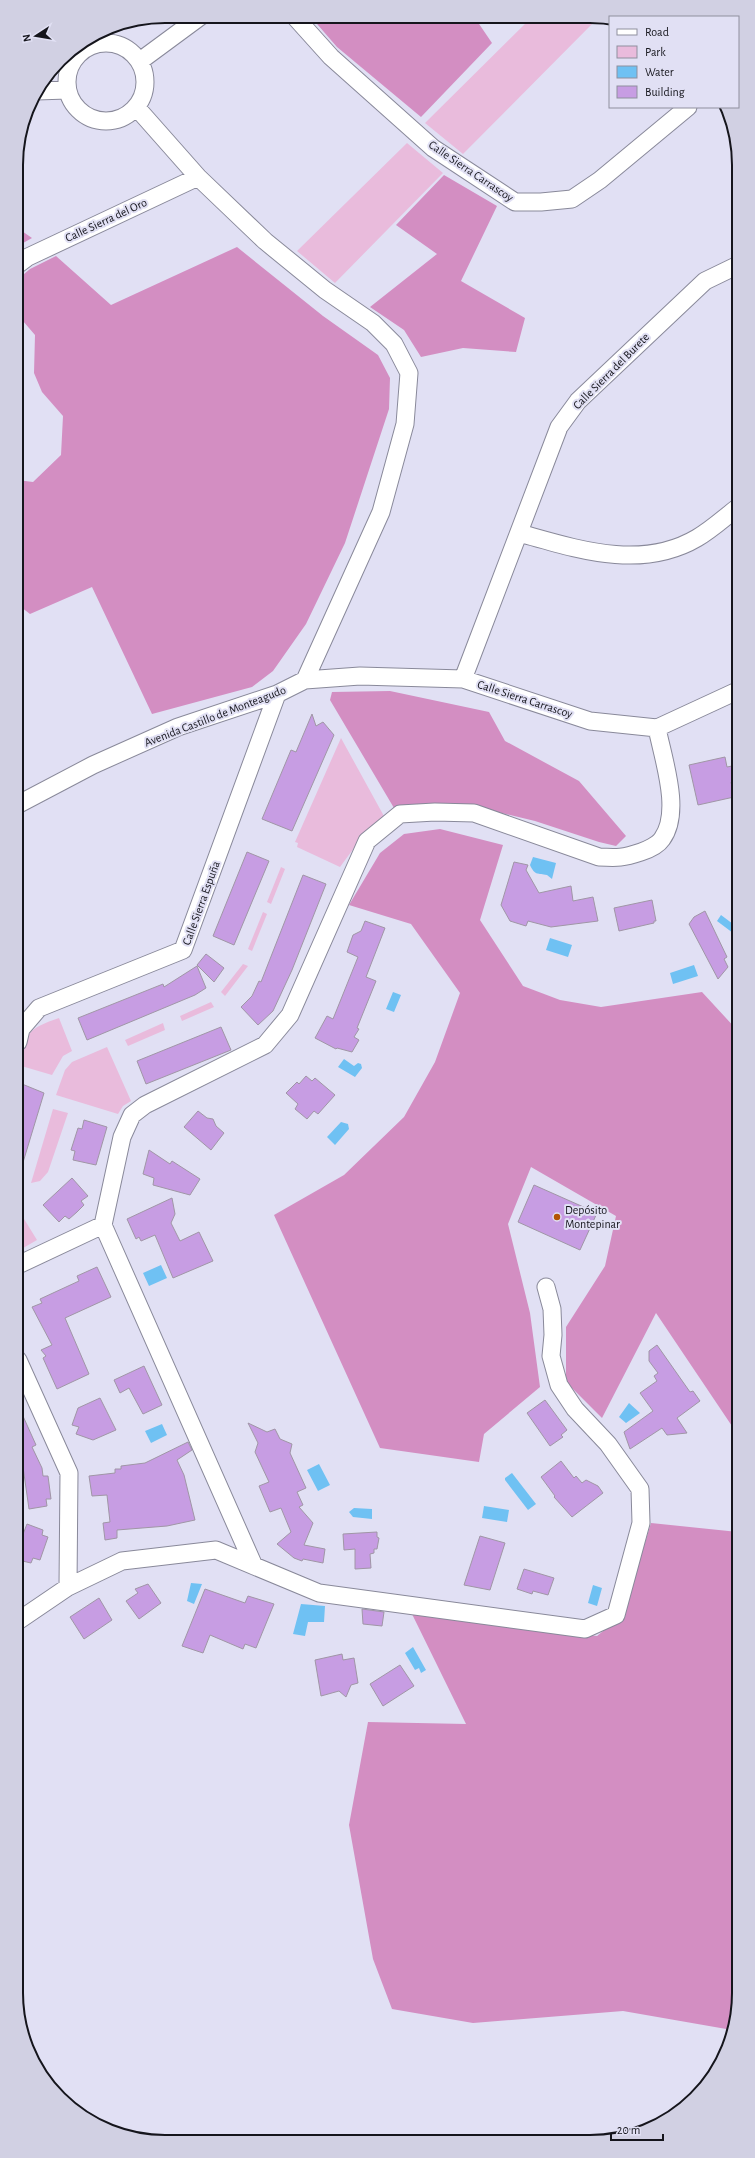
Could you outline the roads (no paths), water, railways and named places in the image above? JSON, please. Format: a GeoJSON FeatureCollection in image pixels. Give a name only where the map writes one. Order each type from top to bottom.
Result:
{"type":"FeatureCollection","features":[{"type":"Feature","properties":{"kind":"street"},"geometry":{"type":"LineString","coordinates":[[140,61],[192,23]]}},
{"type":"Feature","properties":{"kind":"street","name":"Calle Sierra Carrascoy"},"geometry":{"type":"LineString","coordinates":[[300,23],[331,57],[433,148],[515,202],[572,200],[600,180],[687,108]]}},
{"type":"Feature","properties":{"kind":"street"},"geometry":{"type":"LineString","coordinates":[[84,48],[75,58],[67,76],[67,90],[77,110],[89,118],[100,122],[119,120],[137,108],[144,96],[146,76],[140,61],[128,49],[109,42],[94,42]]}},
{"type":"Feature","properties":{"kind":"street"},"geometry":{"type":"LineString","coordinates":[[44,91],[67,90]]}},
{"type":"Feature","properties":{"kind":"street"},"geometry":{"type":"LineString","coordinates":[[137,108],[198,177],[264,241],[324,290],[373,323],[394,344],[409,373],[405,424],[381,512],[305,680]]}},
{"type":"Feature","properties":{"kind":"street","name":"Calle Sierra del Oro"},"geometry":{"type":"LineString","coordinates":[[23,261],[28,257],[198,177]]}},
{"type":"Feature","properties":{"kind":"street","name":"Calle Sierra del Burete"},"geometry":{"type":"LineString","coordinates":[[463,679],[559,427],[578,401],[705,280],[732,268]]}},
{"type":"Feature","properties":{"kind":"street"},"geometry":{"type":"LineString","coordinates":[[519,533],[572,547],[624,556],[663,552],[698,538],[732,512]]}},
{"type":"Feature","properties":{"kind":"street","name":"Calle Sierra Carrascoy"},"geometry":{"type":"LineString","coordinates":[[305,680],[360,676],[463,679],[590,721],[657,728]]}},
{"type":"Feature","properties":{"kind":"street","name":"Avenida Castillo de Monteagudo"},"geometry":{"type":"LineString","coordinates":[[23,802],[93,765],[178,727],[277,694],[305,680]]}},
{"type":"Feature","properties":{"kind":"street"},"geometry":{"type":"LineString","coordinates":[[254,1566],[103,1225],[122,1137],[132,1115],[145,1105],[265,1046],[290,1015],[367,841],[400,814],[435,812],[474,813],[599,857],[621,859],[648,850],[662,840],[671,818],[672,801],[657,728],[732,693]]}},
{"type":"Feature","properties":{"kind":"street","name":"Calle Sierra Espuña"},"geometry":{"type":"LineString","coordinates":[[23,1027],[40,1008],[183,950],[277,694]]}},
{"type":"Feature","properties":{"kind":"street"},"geometry":{"type":"LineString","coordinates":[[23,1264],[103,1225]]}},
{"type":"Feature","properties":{"kind":"street"},"geometry":{"type":"LineString","coordinates":[[23,1618],[68,1587],[122,1561],[216,1550],[319,1593],[584,1630],[616,1615],[641,1523],[640,1489],[608,1444],[575,1409],[559,1384],[551,1356],[553,1335],[552,1309],[546,1287]]}},
{"type":"Feature","properties":{"kind":"street"},"geometry":{"type":"LineString","coordinates":[[23,1371],[69,1473],[68,1587]]}},
{"type":"Feature","properties":{"kind":"water"},"geometry":{"type":"Polygon","coordinates":[[[533,857],[556,863],[552,879],[547,875],[534,871],[530,865],[533,857]]]}},
{"type":"Feature","properties":{"kind":"water"},"geometry":{"type":"Polygon","coordinates":[[[721,915],[732,923],[732,932],[717,921],[721,915]]]}},
{"type":"Feature","properties":{"kind":"water"},"geometry":{"type":"Polygon","coordinates":[[[550,938],[572,945],[568,957],[546,950],[550,938]]]}},
{"type":"Feature","properties":{"kind":"water"},"geometry":{"type":"Polygon","coordinates":[[[694,965],[698,976],[673,984],[670,973],[694,965]]]}},
{"type":"Feature","properties":{"kind":"water"},"geometry":{"type":"Polygon","coordinates":[[[393,992],[401,995],[394,1012],[386,1009],[393,992]]]}},
{"type":"Feature","properties":{"kind":"water"},"geometry":{"type":"Polygon","coordinates":[[[344,1059],[354,1066],[358,1063],[361,1064],[362,1068],[355,1077],[338,1067],[344,1059]]]}},
{"type":"Feature","properties":{"kind":"water"},"geometry":{"type":"Polygon","coordinates":[[[341,1122],[348,1124],[349,1129],[335,1145],[327,1137],[341,1122]]]}},
{"type":"Feature","properties":{"kind":"water"},"geometry":{"type":"Polygon","coordinates":[[[161,1265],[167,1278],[149,1286],[143,1273],[161,1265]]]}},
{"type":"Feature","properties":{"kind":"water"},"geometry":{"type":"Polygon","coordinates":[[[629,1403],[640,1413],[626,1423],[619,1417],[629,1403]]]}},
{"type":"Feature","properties":{"kind":"water"},"geometry":{"type":"Polygon","coordinates":[[[162,1424],[167,1435],[151,1443],[145,1431],[162,1424]]]}},
{"type":"Feature","properties":{"kind":"water"},"geometry":{"type":"Polygon","coordinates":[[[319,1464],[330,1485],[318,1491],[307,1470],[319,1464]]]}},
{"type":"Feature","properties":{"kind":"water"},"geometry":{"type":"Polygon","coordinates":[[[512,1473],[536,1504],[528,1510],[505,1480],[505,1478],[512,1473]]]}},
{"type":"Feature","properties":{"kind":"water"},"geometry":{"type":"Polygon","coordinates":[[[484,1506],[509,1510],[507,1522],[482,1518],[484,1506]]]}},
{"type":"Feature","properties":{"kind":"water"},"geometry":{"type":"Polygon","coordinates":[[[354,1508],[372,1509],[372,1519],[353,1517],[349,1512],[354,1508]]]}},
{"type":"Feature","properties":{"kind":"water"},"geometry":{"type":"Polygon","coordinates":[[[191,1583],[202,1584],[194,1604],[187,1601],[191,1583]]]}},
{"type":"Feature","properties":{"kind":"water"},"geometry":{"type":"Polygon","coordinates":[[[593,1585],[602,1588],[597,1606],[588,1603],[593,1585]]]}},
{"type":"Feature","properties":{"kind":"water"},"geometry":{"type":"Polygon","coordinates":[[[301,1604],[325,1606],[324,1622],[308,1622],[305,1636],[293,1634],[301,1604]]]}},
{"type":"Feature","properties":{"kind":"water"},"geometry":{"type":"Polygon","coordinates":[[[413,1647],[426,1670],[421,1673],[419,1668],[415,1670],[405,1653],[413,1647]]]}},
{"type":"Feature","properties":{"kind":"place","name":"Depósito Montepinar"},"geometry":{"type":"Point","coordinates":[557,1217]}}]}
